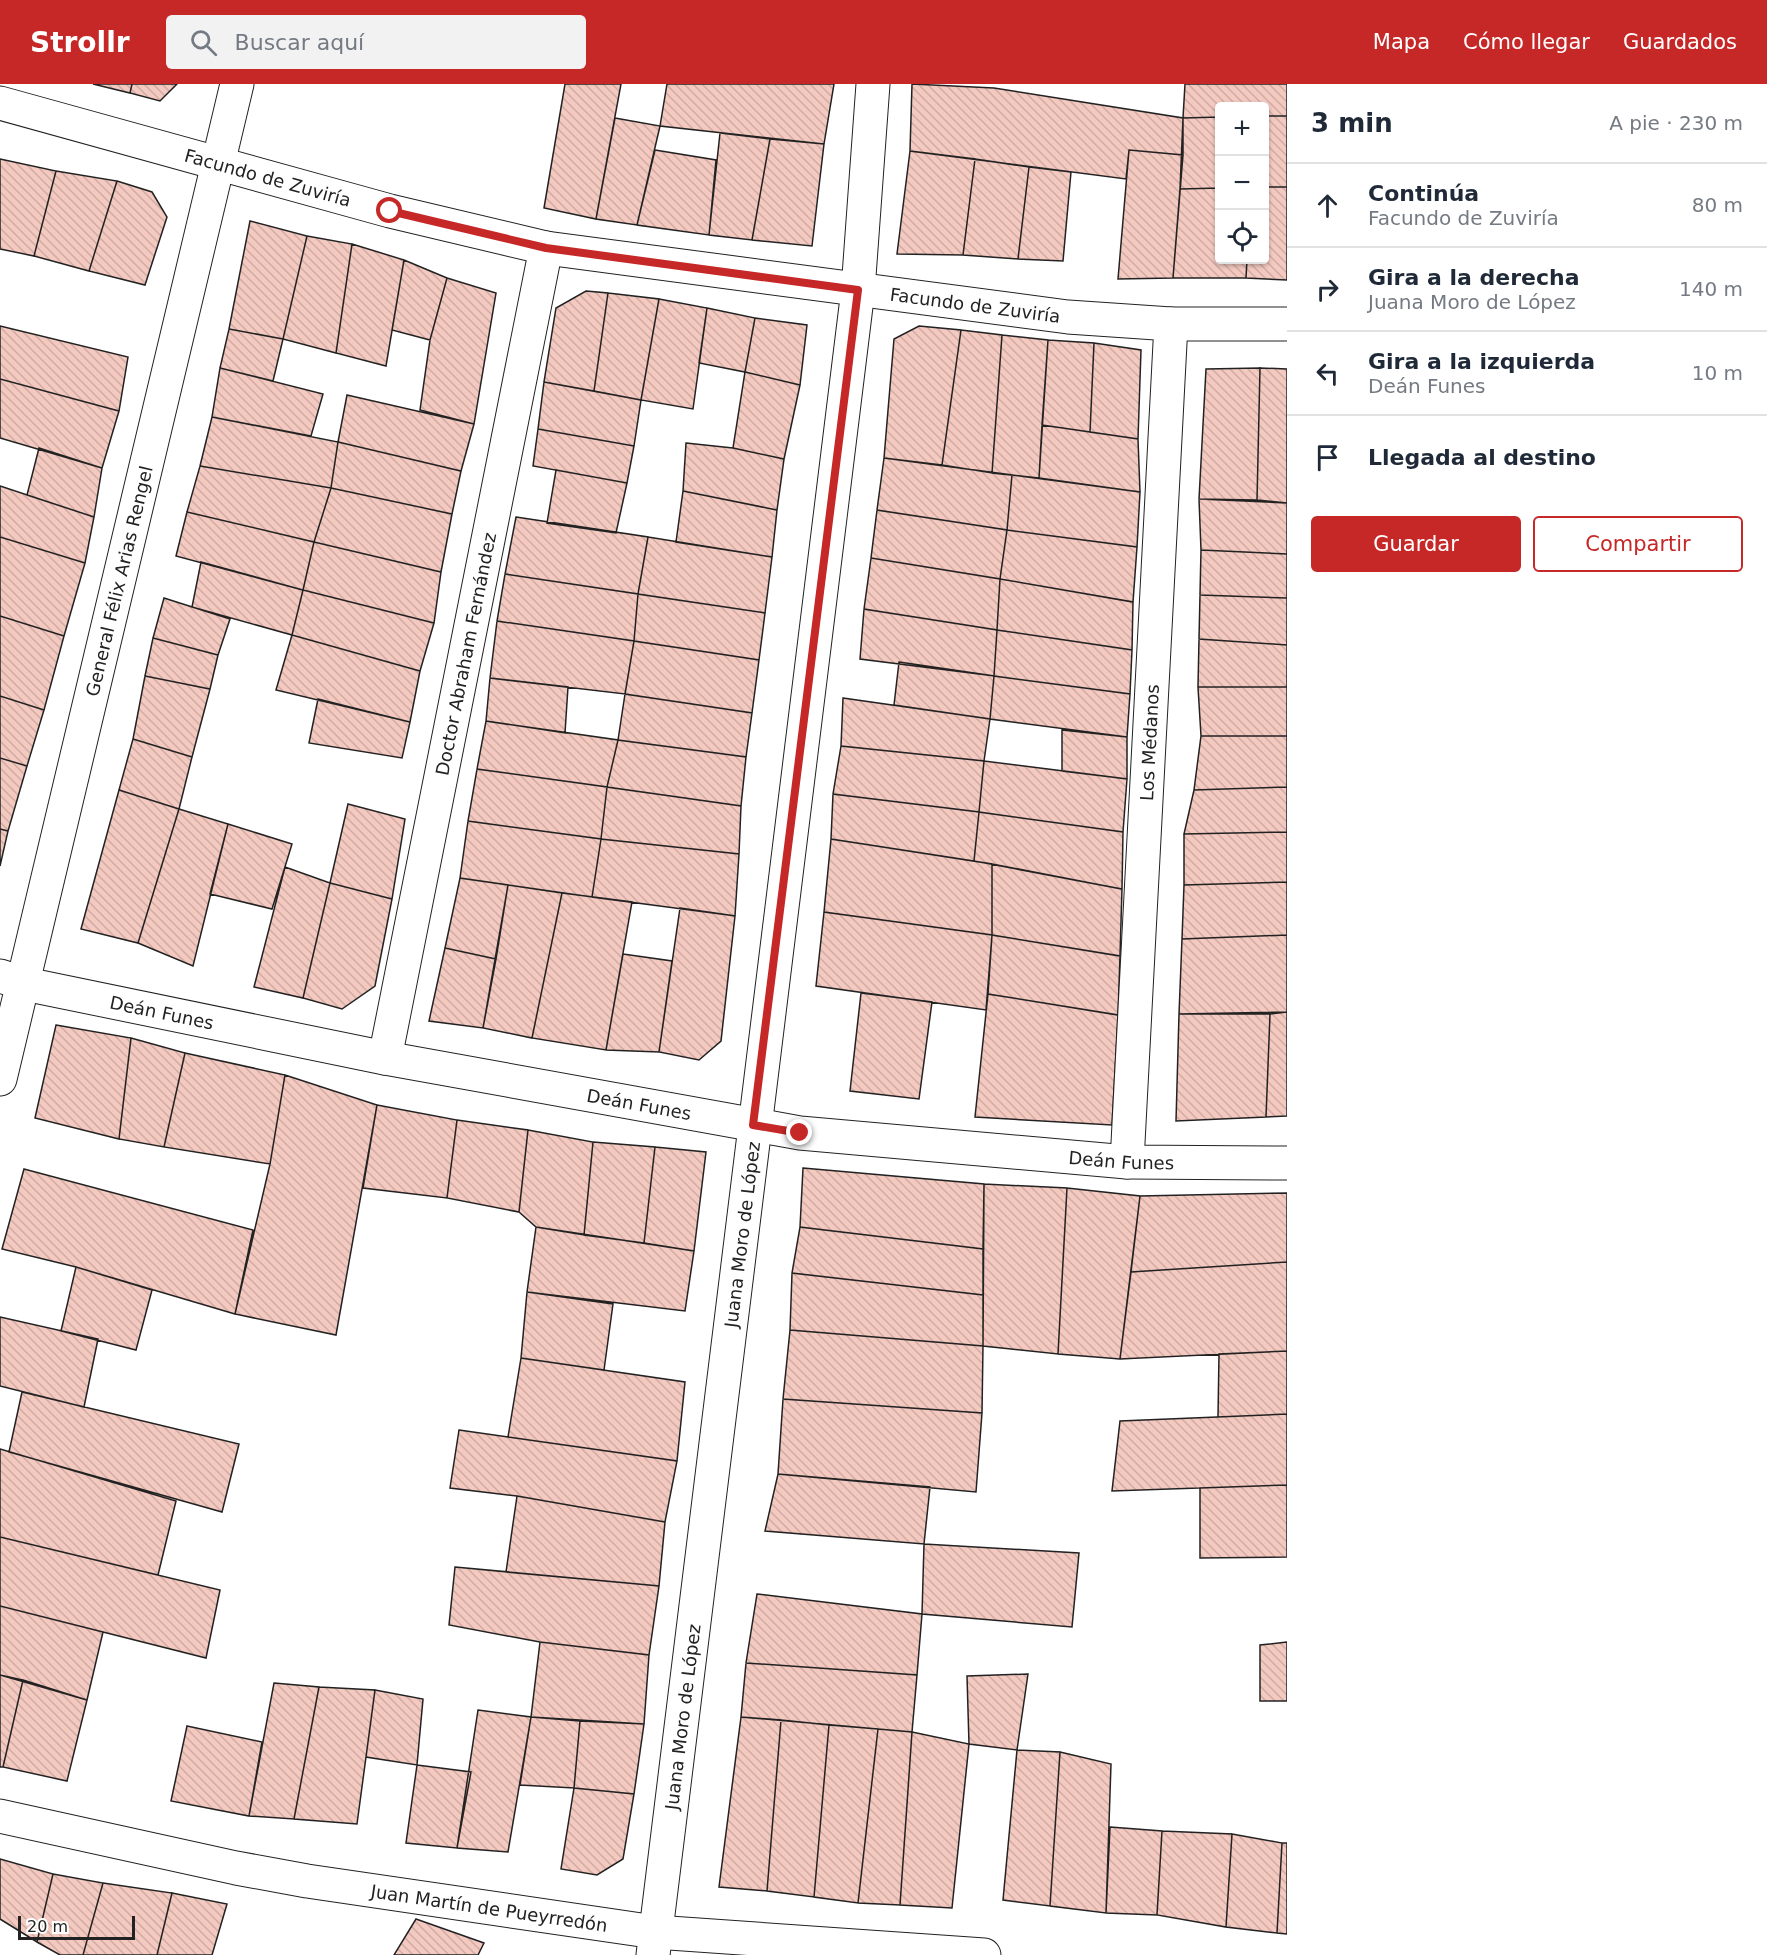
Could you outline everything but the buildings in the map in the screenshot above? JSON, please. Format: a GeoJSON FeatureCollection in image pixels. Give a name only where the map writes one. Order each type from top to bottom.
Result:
{"type":"FeatureCollection","features":[{"type":"Feature","properties":{"kind":"street","name":"General Félix Arias Rengel"},"geometry":{"type":"LineString","coordinates":[[0,1079],[12,980],[237,84]]}},
{"type":"Feature","properties":{"kind":"street","name":"Juana Moro de López"},"geometry":{"type":"LineString","coordinates":[[654,1943],[753,1125],[858,290],[873,84]]}},
{"type":"Feature","properties":{"kind":"street","name":"Facundo de Zuviría"},"geometry":{"type":"LineString","coordinates":[[0,103],[217,164],[546,248],[1068,317],[1171,324],[1287,324]]}},
{"type":"Feature","properties":{"kind":"street","name":"Doctor Abraham Fernández"},"geometry":{"type":"LineString","coordinates":[[385,1058],[546,248]]}},
{"type":"Feature","properties":{"kind":"street","name":"Los Médanos"},"geometry":{"type":"LineString","coordinates":[[1126,1162],[1171,324]]}},
{"type":"Feature","properties":{"kind":"street","name":"Deán Funes"},"geometry":{"type":"LineString","coordinates":[[12,980],[385,1058],[800,1133],[1126,1162],[1287,1163]]}},
{"type":"Feature","properties":{"kind":"street","name":"Juan Martín de Pueyrredón"},"geometry":{"type":"LineString","coordinates":[[0,1816],[297,1880],[654,1943],[984,1955]]}},
{"type":"Feature","properties":{"kind":"route"},"geometry":{"type":"LineString","coordinates":[[390,211],[546,248],[858,290],[753,1125],[800,1133]]}}]}
